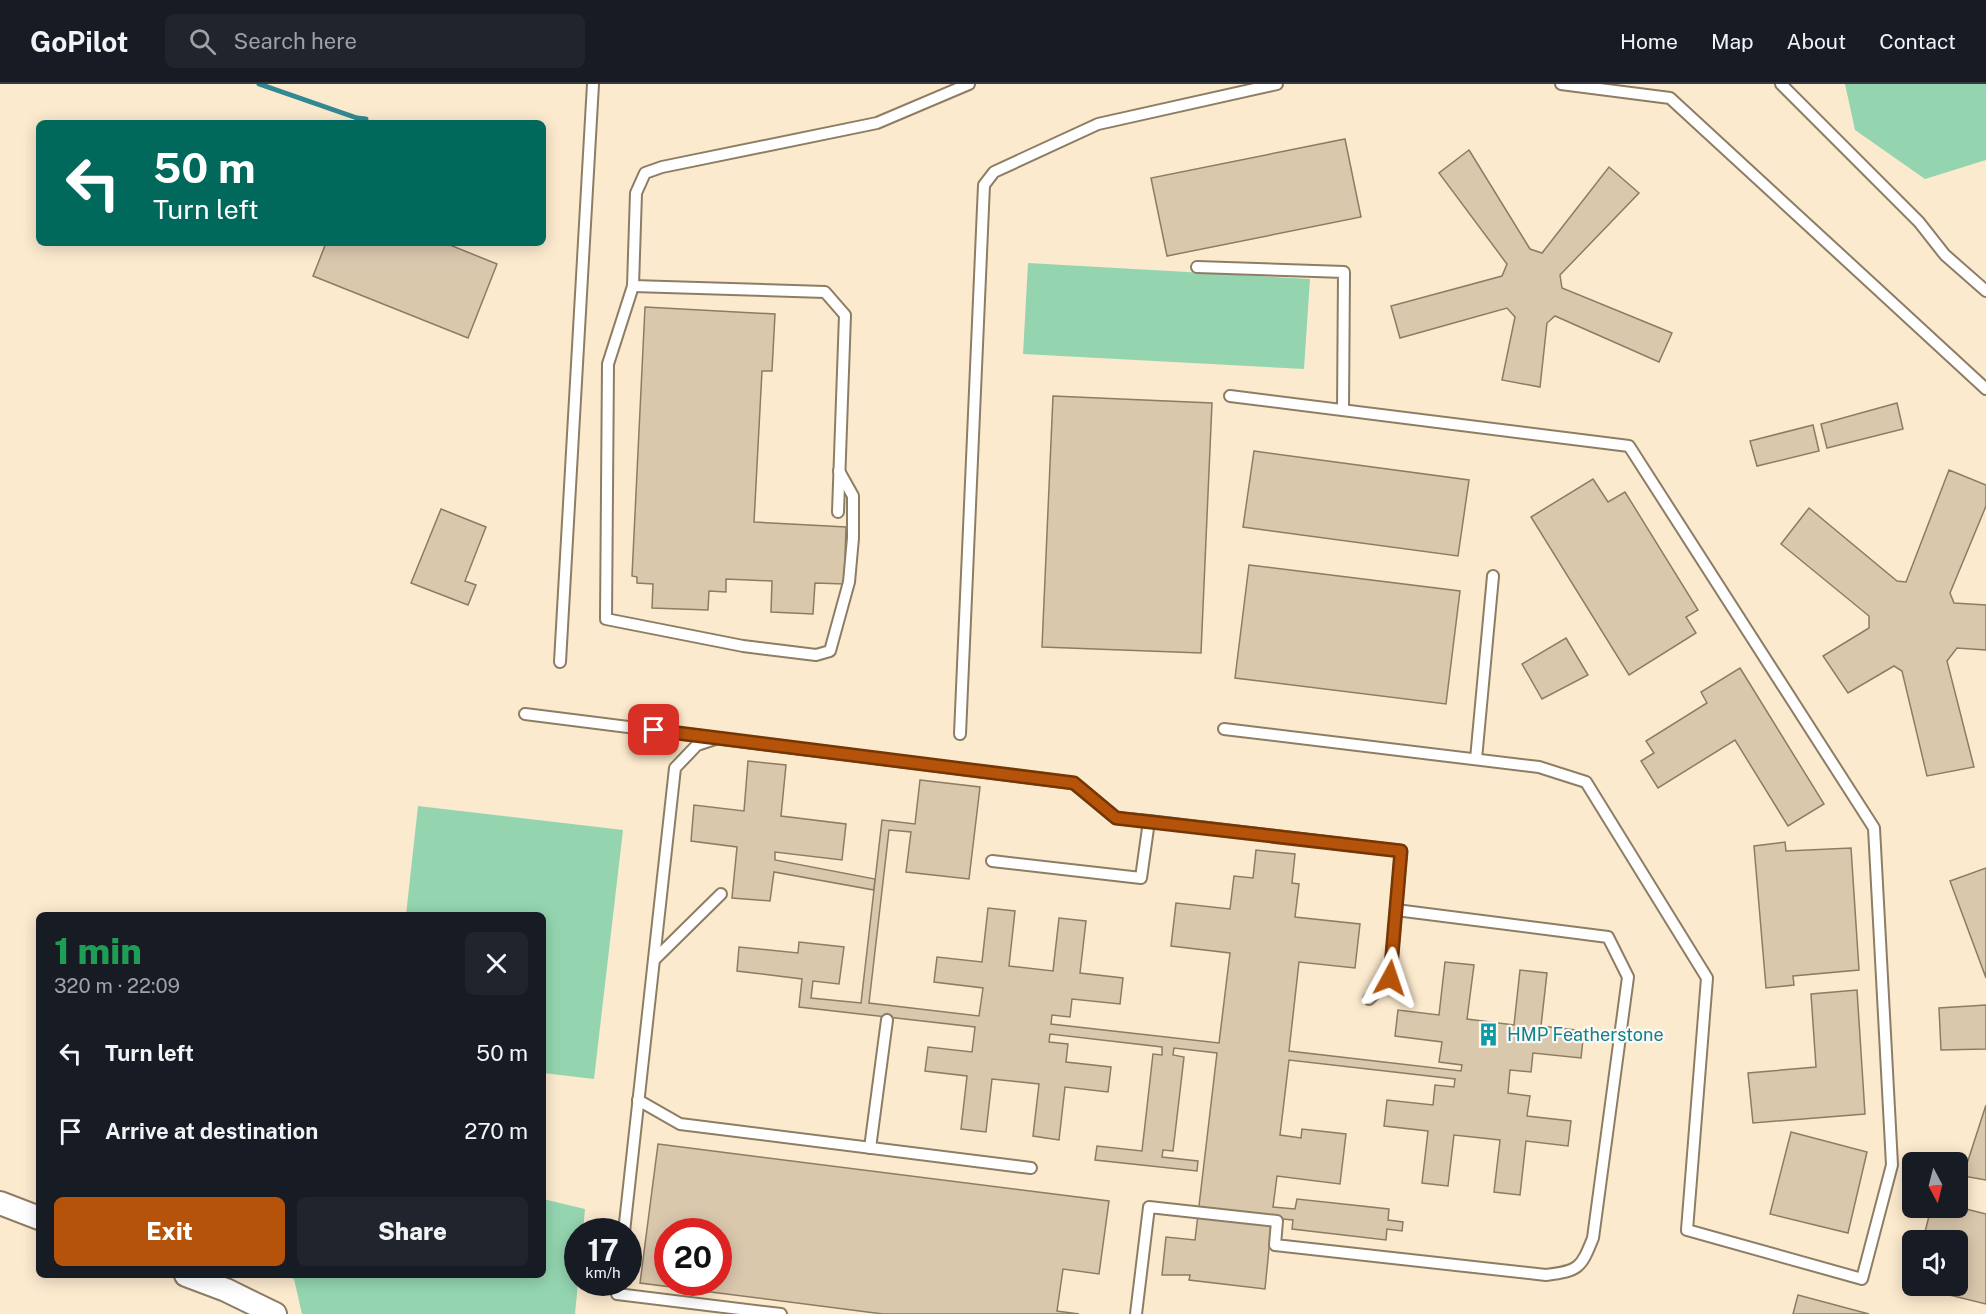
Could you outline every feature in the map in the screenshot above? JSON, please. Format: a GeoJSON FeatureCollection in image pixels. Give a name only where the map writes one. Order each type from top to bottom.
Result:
{"type":"FeatureCollection","features":[{"type":"Feature","properties":{"kind":"street"},"geometry":{"type":"LineString","coordinates":[[0,1203],[36,1217]]}},
{"type":"Feature","properties":{"kind":"street"},"geometry":{"type":"LineString","coordinates":[[194,1278],[275,1314]]}},
{"type":"Feature","properties":{"kind":"lane"},"geometry":{"type":"LineString","coordinates":[[560,662],[593,84]]}},
{"type":"Feature","properties":{"kind":"lane"},"geometry":{"type":"LineString","coordinates":[[839,471],[853,496],[853,538],[849,582],[830,651],[816,655],[743,646],[606,619],[608,364],[633,286],[636,193],[645,173],[662,167],[877,123],[969,84]]}},
{"type":"Feature","properties":{"kind":"lane"},"geometry":{"type":"LineString","coordinates":[[960,734],[984,185],[994,172],[1098,124],[1276,84]]}},
{"type":"Feature","properties":{"kind":"lane"},"geometry":{"type":"LineString","coordinates":[[1561,84],[1670,98],[1986,389]]}},
{"type":"Feature","properties":{"kind":"lane"},"geometry":{"type":"LineString","coordinates":[[1781,84],[1919,222],[1945,255],[1986,291]]}},
{"type":"Feature","properties":{"kind":"lane"},"geometry":{"type":"LineString","coordinates":[[1197,267],[1344,272],[1344,410]]}},
{"type":"Feature","properties":{"kind":"lane"},"geometry":{"type":"LineString","coordinates":[[633,286],[825,291],[845,315],[838,512]]}},
{"type":"Feature","properties":{"kind":"lane"},"geometry":{"type":"LineString","coordinates":[[1224,729],[1539,767],[1586,782],[1707,978],[1687,1230],[1862,1279],[1892,1165],[1874,828],[1629,446],[1230,396]]}},
{"type":"Feature","properties":{"kind":"lane"},"geometry":{"type":"LineString","coordinates":[[1476,759],[1493,576]]}},
{"type":"Feature","properties":{"kind":"lane"},"geometry":{"type":"LineString","coordinates":[[525,714],[1074,783],[1116,818],[1401,851],[1390,978],[1369,999]]}},
{"type":"Feature","properties":{"kind":"lane"},"geometry":{"type":"LineString","coordinates":[[625,1218],[675,768],[697,745],[718,738]]}},
{"type":"Feature","properties":{"kind":"lane"},"geometry":{"type":"LineString","coordinates":[[992,861],[1141,878],[1149,821]]}},
{"type":"Feature","properties":{"kind":"lane"},"geometry":{"type":"LineString","coordinates":[[654,960],[721,894]]}},
{"type":"Feature","properties":{"kind":"lane"},"geometry":{"type":"LineString","coordinates":[[1136,1314],[1149,1207],[1277,1221],[1275,1245],[1546,1275],[1567,1273],[1583,1262],[1593,1238],[1628,977],[1608,937],[1396,910]]}},
{"type":"Feature","properties":{"kind":"lane"},"geometry":{"type":"LineString","coordinates":[[870,1148],[886,1020]]}},
{"type":"Feature","properties":{"kind":"lane"},"geometry":{"type":"LineString","coordinates":[[638,1100],[680,1124],[1031,1168]]}},
{"type":"Feature","properties":{"kind":"lane"},"geometry":{"type":"LineString","coordinates":[[633,1296],[781,1314]]}},
{"type":"Feature","properties":{"kind":"green space"},"geometry":{"type":"Polygon","coordinates":[[[1845,84],[1986,84],[1986,160],[1925,179],[1855,130],[1845,84]]]}},
{"type":"Feature","properties":{"kind":"green space"},"geometry":{"type":"Polygon","coordinates":[[[1028,263],[1310,279],[1304,369],[1023,354],[1028,263]]]}},
{"type":"Feature","properties":{"kind":"green space"},"geometry":{"type":"Polygon","coordinates":[[[418,806],[623,830],[594,1079],[546,1073],[546,912],[406,912],[418,806]]]}},
{"type":"Feature","properties":{"kind":"green space"},"geometry":{"type":"Polygon","coordinates":[[[546,1200],[585,1209],[584,1218],[564,1218],[564,1296],[577,1296],[575,1314],[302,1314],[294,1279],[291,1278],[546,1278],[546,1200]]]}},
{"type":"Feature","properties":{"kind":"building"},"geometry":{"type":"Polygon","coordinates":[[[1345,139],[1361,217],[1167,256],[1151,178],[1345,139]]]}},
{"type":"Feature","properties":{"kind":"building"},"geometry":{"type":"Polygon","coordinates":[[[1469,150],[1530,249],[1542,253],[1609,167],[1639,193],[1560,275],[1562,288],[1672,333],[1659,362],[1555,316],[1547,323],[1540,387],[1502,380],[1515,317],[1507,308],[1400,338],[1391,306],[1502,276],[1507,264],[1439,173],[1469,150]]]}},
{"type":"Feature","properties":{"kind":"building"},"geometry":{"type":"Polygon","coordinates":[[[325,246],[452,246],[497,264],[468,338],[313,276],[325,246]]]}},
{"type":"Feature","properties":{"kind":"building"},"geometry":{"type":"Polygon","coordinates":[[[645,307],[775,314],[772,371],[762,371],[754,522],[846,527],[844,584],[815,583],[813,614],[771,612],[772,581],[726,579],[726,592],[709,591],[708,610],[652,608],[653,584],[637,583],[637,577],[632,576],[645,307]]]}},
{"type":"Feature","properties":{"kind":"building"},"geometry":{"type":"Polygon","coordinates":[[[1053,396],[1212,403],[1201,653],[1042,647],[1053,396]]]}},
{"type":"Feature","properties":{"kind":"building"},"geometry":{"type":"Polygon","coordinates":[[[1897,403],[1903,429],[1827,448],[1821,424],[1897,403]]]}},
{"type":"Feature","properties":{"kind":"building"},"geometry":{"type":"Polygon","coordinates":[[[1813,425],[1819,451],[1757,466],[1750,441],[1813,425]]]}},
{"type":"Feature","properties":{"kind":"building"},"geometry":{"type":"Polygon","coordinates":[[[1254,451],[1469,480],[1458,556],[1243,527],[1254,451]]]}},
{"type":"Feature","properties":{"kind":"building"},"geometry":{"type":"Polygon","coordinates":[[[1949,470],[1986,485],[1986,506],[1950,593],[1954,603],[1986,605],[1986,650],[1957,648],[1947,661],[1974,767],[1927,776],[1902,671],[1894,666],[1848,693],[1823,656],[1869,628],[1869,616],[1781,544],[1809,508],[1897,581],[1906,582],[1949,470]]]}},
{"type":"Feature","properties":{"kind":"building"},"geometry":{"type":"Polygon","coordinates":[[[1593,479],[1608,502],[1625,492],[1698,610],[1686,617],[1696,633],[1629,675],[1531,517],[1593,479]]]}},
{"type":"Feature","properties":{"kind":"building"},"geometry":{"type":"Polygon","coordinates":[[[441,509],[486,527],[465,581],[476,585],[468,605],[411,583],[441,509]]]}},
{"type":"Feature","properties":{"kind":"building"},"geometry":{"type":"Polygon","coordinates":[[[1249,565],[1460,591],[1446,704],[1235,678],[1249,565]]]}},
{"type":"Feature","properties":{"kind":"building"},"geometry":{"type":"Polygon","coordinates":[[[1566,638],[1588,675],[1542,699],[1522,664],[1566,638]]]}},
{"type":"Feature","properties":{"kind":"building"},"geometry":{"type":"Polygon","coordinates":[[[1740,668],[1824,804],[1788,826],[1735,740],[1658,788],[1641,761],[1654,753],[1646,741],[1707,703],[1701,692],[1740,668]]]}},
{"type":"Feature","properties":{"kind":"building"},"geometry":{"type":"Polygon","coordinates":[[[748,761],[786,765],[781,816],[846,824],[842,860],[775,852],[775,860],[875,879],[874,890],[774,872],[770,901],[732,898],[737,847],[691,841],[694,805],[744,811],[748,761]]]}},
{"type":"Feature","properties":{"kind":"building","name":"HMP Featherstone"},"geometry":{"type":"Polygon","coordinates":[[[920,780],[980,787],[969,879],[906,872],[911,832],[889,830],[869,1003],[979,1016],[983,988],[934,982],[937,957],[982,962],[988,908],[1015,911],[1009,966],[1053,971],[1059,918],[1086,921],[1080,973],[1123,978],[1120,1004],[1072,999],[1070,1017],[1052,1015],[1051,1024],[1219,1043],[1230,953],[1171,946],[1176,903],[1230,909],[1234,876],[1253,878],[1256,850],[1295,854],[1292,883],[1299,884],[1295,917],[1360,924],[1355,968],[1299,962],[1289,1051],[1461,1071],[1462,1065],[1439,1062],[1442,1042],[1395,1036],[1398,1010],[1439,1015],[1445,962],[1474,965],[1467,1019],[1514,1025],[1520,970],[1547,973],[1541,1026],[1584,1031],[1581,1058],[1533,1053],[1531,1072],[1510,1070],[1508,1093],[1530,1096],[1527,1116],[1571,1121],[1568,1146],[1526,1141],[1520,1195],[1494,1192],[1500,1140],[1454,1135],[1448,1186],[1422,1183],[1428,1131],[1384,1126],[1387,1100],[1433,1105],[1435,1085],[1454,1087],[1455,1079],[1289,1060],[1280,1135],[1301,1138],[1302,1129],[1346,1134],[1340,1184],[1277,1176],[1273,1207],[1295,1209],[1297,1199],[1389,1209],[1388,1220],[1403,1222],[1402,1231],[1387,1229],[1386,1240],[1292,1229],[1293,1220],[1272,1218],[1265,1289],[1189,1280],[1190,1275],[1162,1275],[1166,1237],[1195,1240],[1217,1053],[1174,1048],[1173,1055],[1184,1057],[1173,1151],[1163,1150],[1162,1157],[1198,1161],[1197,1171],[1095,1160],[1097,1146],[1142,1151],[1153,1054],[1162,1055],[1162,1047],[1050,1034],[1049,1042],[1068,1044],[1066,1062],[1111,1067],[1108,1092],[1065,1087],[1059,1140],[1033,1136],[1039,1084],[992,1079],[986,1132],[961,1129],[967,1076],[925,1071],[928,1047],[972,1052],[975,1027],[799,1007],[802,979],[737,971],[739,947],[798,953],[799,942],[844,947],[839,984],[813,981],[811,998],[861,1003],[882,820],[915,824],[920,780]]]}},
{"type":"Feature","properties":{"kind":"building"},"geometry":{"type":"Polygon","coordinates":[[[1785,842],[1786,851],[1851,848],[1859,970],[1793,976],[1794,985],[1766,988],[1754,846],[1785,842]]]}},
{"type":"Feature","properties":{"kind":"building"},"geometry":{"type":"Polygon","coordinates":[[[1986,868],[1986,978],[1950,881],[1986,868]]]}},
{"type":"Feature","properties":{"kind":"building"},"geometry":{"type":"Polygon","coordinates":[[[1857,990],[1865,1114],[1753,1123],[1748,1073],[1816,1067],[1811,994],[1857,990]]]}},
{"type":"Feature","properties":{"kind":"building"},"geometry":{"type":"Polygon","coordinates":[[[1986,1005],[1986,1049],[1941,1050],[1939,1008],[1986,1005]]]}},
{"type":"Feature","properties":{"kind":"building"},"geometry":{"type":"Polygon","coordinates":[[[1986,1105],[1986,1180],[1968,1177],[1968,1161],[1986,1105]]]}},
{"type":"Feature","properties":{"kind":"building"},"geometry":{"type":"Polygon","coordinates":[[[1791,1132],[1867,1152],[1848,1233],[1770,1214],[1791,1132]]]}},
{"type":"Feature","properties":{"kind":"building"},"geometry":{"type":"Polygon","coordinates":[[[658,1144],[1109,1201],[1099,1274],[1063,1269],[1057,1311],[1079,1314],[883,1314],[732,1295],[732,1218],[654,1218],[654,1285],[642,1283],[642,1268],[658,1144]]]}},
{"type":"Feature","properties":{"kind":"building"},"geometry":{"type":"Polygon","coordinates":[[[1968,1210],[1986,1214],[1986,1304],[1954,1296],[1968,1296],[1968,1230],[1926,1230],[1928,1218],[1968,1218],[1968,1210]]]}},
{"type":"Feature","properties":{"kind":"building"},"geometry":{"type":"Polygon","coordinates":[[[1798,1295],[1869,1314],[1793,1314],[1798,1295]]]}},
{"type":"Feature","properties":{"kind":"waterway"},"geometry":{"type":"LineString","coordinates":[[259,84],[357,118],[366,119]]}},
{"type":"Feature","properties":{"kind":"place","name":"HMP Featherstone"},"geometry":{"type":"Point","coordinates":[1489,1035]}},
{"type":"Feature","properties":{"kind":"route"},"geometry":{"type":"LineString","coordinates":[[654,730],[1074,783],[1116,818],[1401,851],[1390,978]]}}]}
